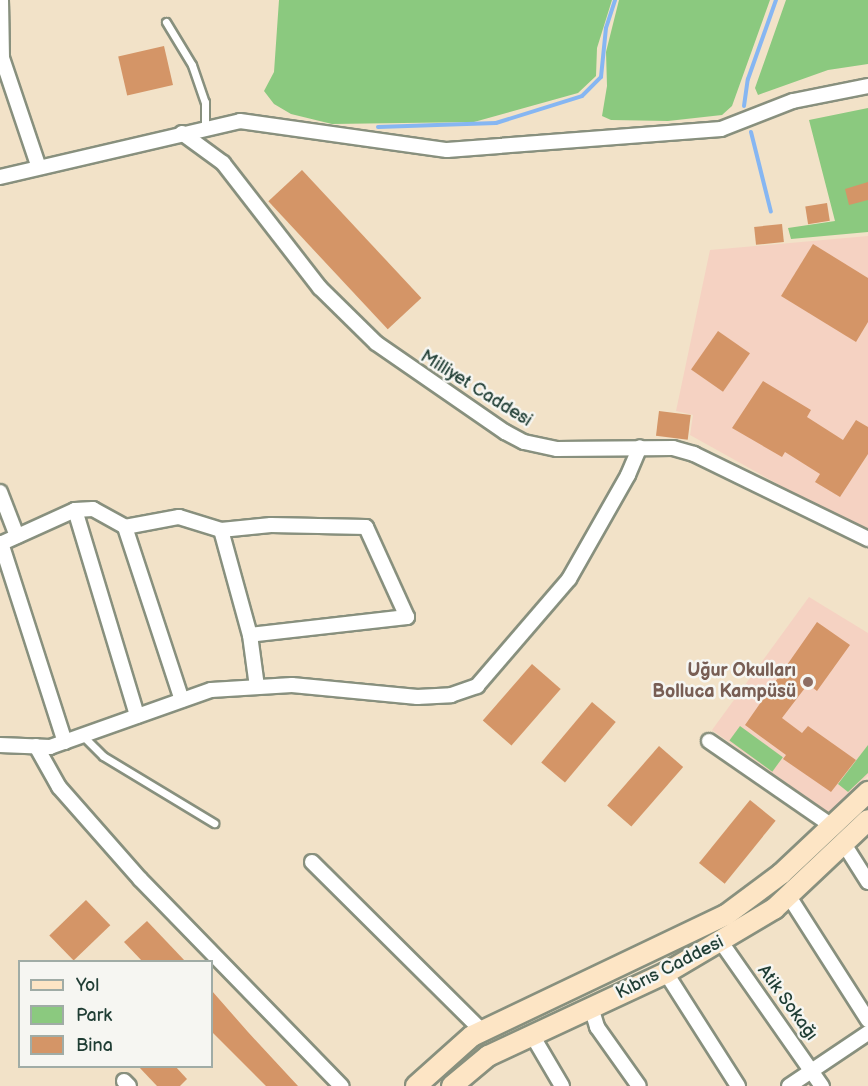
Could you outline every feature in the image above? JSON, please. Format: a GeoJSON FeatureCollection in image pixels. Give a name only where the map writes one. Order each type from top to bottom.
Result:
{"type":"FeatureCollection","features":[{"type":"Feature","properties":{"kind":"main road"},"geometry":{"type":"LineString","coordinates":[[416,1086],[453,1049],[483,1031],[726,915],[756,895],[868,792]]}},
{"type":"Feature","properties":{"kind":"main road","name":"Kıbrıs Caddesi"},"geometry":{"type":"LineString","coordinates":[[457,1084],[488,1056],[666,973],[721,942],[790,898],[868,820]]}},
{"type":"Feature","properties":{"kind":"street"},"geometry":{"type":"LineString","coordinates":[[1,0],[2,58],[38,165]]}},
{"type":"Feature","properties":{"kind":"street"},"geometry":{"type":"LineString","coordinates":[[0,177],[38,165],[240,121],[447,150],[721,129],[793,101],[868,86]]}},
{"type":"Feature","properties":{"kind":"street","name":"Milliyet Caddesi"},"geometry":{"type":"LineString","coordinates":[[182,133],[223,163],[320,288],[376,343],[406,367],[525,442],[557,448],[673,448],[694,454],[868,539]]}},
{"type":"Feature","properties":{"kind":"street"},"geometry":{"type":"LineString","coordinates":[[0,745],[36,746],[65,742],[211,690],[292,686],[417,697],[452,695],[477,686],[569,579],[628,475],[640,447]]}},
{"type":"Feature","properties":{"kind":"street"},"geometry":{"type":"LineString","coordinates":[[0,492],[17,536]]}},
{"type":"Feature","properties":{"kind":"street"},"geometry":{"type":"LineString","coordinates":[[65,742],[1,544],[75,510],[93,509],[125,527],[179,518],[222,530],[271,525],[366,527],[407,618],[250,635]]}},
{"type":"Feature","properties":{"kind":"street"},"geometry":{"type":"LineString","coordinates":[[75,510],[138,716]]}},
{"type":"Feature","properties":{"kind":"street"},"geometry":{"type":"LineString","coordinates":[[125,527],[182,700]]}},
{"type":"Feature","properties":{"kind":"street"},"geometry":{"type":"LineString","coordinates":[[222,530],[250,635],[257,687]]}},
{"type":"Feature","properties":{"kind":"street"},"geometry":{"type":"LineString","coordinates":[[710,741],[832,826]]}},
{"type":"Feature","properties":{"kind":"street"},"geometry":{"type":"LineString","coordinates":[[36,746],[58,788],[133,871],[341,1086]]}},
{"type":"Feature","properties":{"kind":"street"},"geometry":{"type":"LineString","coordinates":[[844,844],[868,882]]}},
{"type":"Feature","properties":{"kind":"street"},"geometry":{"type":"LineString","coordinates":[[312,862],[483,1031]]}},
{"type":"Feature","properties":{"kind":"street"},"geometry":{"type":"LineString","coordinates":[[790,898],[868,1020]]}},
{"type":"Feature","properties":{"kind":"street","name":"Atik Sokağı"},"geometry":{"type":"LineString","coordinates":[[721,942],[813,1070],[822,1086]]}},
{"type":"Feature","properties":{"kind":"street"},"geometry":{"type":"LineString","coordinates":[[666,973],[738,1086]]}},
{"type":"Feature","properties":{"kind":"street"},"geometry":{"type":"LineString","coordinates":[[591,1007],[597,1027],[639,1086]]}},
{"type":"Feature","properties":{"kind":"street"},"geometry":{"type":"LineString","coordinates":[[789,1086],[868,1033]]}},
{"type":"Feature","properties":{"kind":"street"},"geometry":{"type":"LineString","coordinates":[[532,1035],[562,1086]]}},
{"type":"Feature","properties":{"kind":"lane"},"geometry":{"type":"LineString","coordinates":[[166,22],[192,65],[205,102],[205,128]]}},
{"type":"Feature","properties":{"kind":"lane"},"geometry":{"type":"LineString","coordinates":[[83,736],[103,756],[213,823]]}},
{"type":"Feature","properties":{"kind":"shaded area"},"geometry":{"type":"Polygon","coordinates":[[[868,236],[868,528],[828,512],[690,435],[693,415],[676,411],[710,250],[868,236]]]}},
{"type":"Feature","properties":{"kind":"shaded area","name":"Uğur Okulları Bolluca Kampüsü"},"geometry":{"type":"Polygon","coordinates":[[[809,597],[868,633],[868,776],[829,813],[712,730],[809,597]]]}},
{"type":"Feature","properties":{"kind":"green space"},"geometry":{"type":"Polygon","coordinates":[[[279,0],[612,0],[597,48],[596,76],[578,93],[474,122],[332,124],[291,114],[274,104],[264,91],[274,72],[279,0]]]}},
{"type":"Feature","properties":{"kind":"green space"},"geometry":{"type":"Polygon","coordinates":[[[619,0],[770,0],[732,106],[722,115],[668,121],[611,120],[602,116],[607,86],[606,52],[619,0]]]}},
{"type":"Feature","properties":{"kind":"green space"},"geometry":{"type":"Polygon","coordinates":[[[786,0],[868,0],[868,64],[828,70],[758,95],[755,88],[786,0]]]}},
{"type":"Feature","properties":{"kind":"green space"},"geometry":{"type":"Polygon","coordinates":[[[868,108],[868,232],[791,239],[788,228],[835,221],[809,120],[868,108]]]}},
{"type":"Feature","properties":{"kind":"green space"},"geometry":{"type":"Polygon","coordinates":[[[740,726],[783,757],[772,772],[729,741],[740,726]]]}},
{"type":"Feature","properties":{"kind":"green space"},"geometry":{"type":"Polygon","coordinates":[[[868,745],[868,773],[848,792],[838,784],[868,745]]]}},
{"type":"Feature","properties":{"kind":"building"},"geometry":{"type":"Polygon","coordinates":[[[164,46],[173,85],[127,96],[118,57],[164,46]]]}},
{"type":"Feature","properties":{"kind":"building"},"geometry":{"type":"Polygon","coordinates":[[[302,170],[421,298],[388,329],[268,201],[302,170]]]}},
{"type":"Feature","properties":{"kind":"building"},"geometry":{"type":"Polygon","coordinates":[[[868,182],[868,200],[849,205],[845,189],[868,182]]]}},
{"type":"Feature","properties":{"kind":"building"},"geometry":{"type":"Polygon","coordinates":[[[827,203],[830,221],[808,224],[805,206],[827,203]]]}},
{"type":"Feature","properties":{"kind":"building"},"geometry":{"type":"Polygon","coordinates":[[[782,224],[784,242],[756,245],[754,227],[782,224]]]}},
{"type":"Feature","properties":{"kind":"building"},"geometry":{"type":"Polygon","coordinates":[[[813,244],[868,278],[868,322],[856,342],[781,296],[813,244]]]}},
{"type":"Feature","properties":{"kind":"building"},"geometry":{"type":"Polygon","coordinates":[[[718,331],[750,353],[723,392],[691,370],[718,331]]]}},
{"type":"Feature","properties":{"kind":"building"},"geometry":{"type":"Polygon","coordinates":[[[763,381],[811,410],[807,417],[843,440],[856,420],[868,427],[868,454],[840,497],[815,482],[820,474],[785,452],[782,457],[732,428],[763,381]]]}},
{"type":"Feature","properties":{"kind":"building"},"geometry":{"type":"Polygon","coordinates":[[[659,411],[691,415],[688,440],[656,436],[659,411]]]}},
{"type":"Feature","properties":{"kind":"building"},"geometry":{"type":"Polygon","coordinates":[[[817,622],[850,645],[817,691],[808,684],[782,718],[802,733],[808,726],[856,760],[831,792],[783,759],[786,755],[745,725],[817,622]]]}},
{"type":"Feature","properties":{"kind":"building"},"geometry":{"type":"Polygon","coordinates":[[[532,664],[561,689],[511,746],[483,721],[532,664]]]}},
{"type":"Feature","properties":{"kind":"building"},"geometry":{"type":"Polygon","coordinates":[[[592,702],[616,722],[565,782],[541,763],[592,702]]]}},
{"type":"Feature","properties":{"kind":"building"},"geometry":{"type":"Polygon","coordinates":[[[659,746],[683,767],[631,827],[607,806],[659,746]]]}},
{"type":"Feature","properties":{"kind":"building"},"geometry":{"type":"Polygon","coordinates":[[[750,800],[776,821],[725,884],[699,863],[750,800]]]}},
{"type":"Feature","properties":{"kind":"building"},"geometry":{"type":"Polygon","coordinates":[[[86,900],[110,925],[73,960],[49,935],[86,900]]]}},
{"type":"Feature","properties":{"kind":"building"},"geometry":{"type":"Polygon","coordinates":[[[147,921],[184,960],[141,960],[124,942],[147,921]]]}},
{"type":"Feature","properties":{"kind":"building"},"geometry":{"type":"Polygon","coordinates":[[[213,992],[298,1086],[266,1086],[213,1033],[213,992]]]}},
{"type":"Feature","properties":{"kind":"building"},"geometry":{"type":"Polygon","coordinates":[[[140,1068],[177,1068],[187,1079],[180,1086],[157,1086],[140,1068]]]}},
{"type":"Feature","properties":{"kind":"waterway"},"geometry":{"type":"LineString","coordinates":[[378,127],[496,123],[582,96],[601,77],[606,28],[615,0]]}},
{"type":"Feature","properties":{"kind":"waterway"},"geometry":{"type":"LineString","coordinates":[[744,106],[748,79],[776,0]]}},
{"type":"Feature","properties":{"kind":"waterway"},"geometry":{"type":"LineString","coordinates":[[751,132],[771,212]]}},
{"type":"Feature","properties":{"kind":"place","name":"Uğur Okulları Bolluca Kampüsü"},"geometry":{"type":"Point","coordinates":[808,682]}}]}
